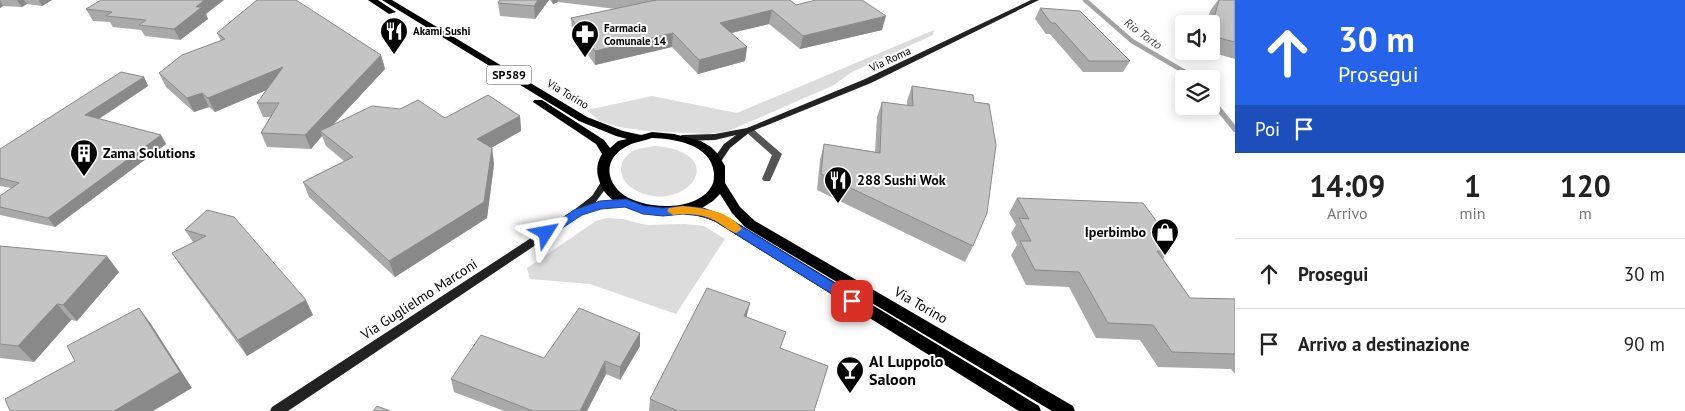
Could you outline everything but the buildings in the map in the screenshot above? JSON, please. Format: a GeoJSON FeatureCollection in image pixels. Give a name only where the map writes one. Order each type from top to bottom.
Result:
{"type":"FeatureCollection","features":[{"type":"Feature","properties":{"kind":"main road","name":"Via Torino"},"geometry":{"type":"LineString","coordinates":[[372,0],[582,129],[600,142],[608,154]]}},
{"type":"Feature","properties":{"kind":"main road","name":"Via Torino"},"geometry":{"type":"LineString","coordinates":[[386,0],[583,119],[620,134],[637,137]]}},
{"type":"Feature","properties":{"kind":"main road","name":"SP589"},"geometry":{"type":"LineString","coordinates":[[608,154],[615,147],[637,137],[660,135],[682,138],[696,143],[708,151],[717,161]]}},
{"type":"Feature","properties":{"kind":"main road"},"geometry":{"type":"LineString","coordinates":[[608,154],[602,164],[601,174],[604,184],[612,194],[626,203],[643,210],[703,212],[719,218],[1033,411]]}},
{"type":"Feature","properties":{"kind":"main road"},"geometry":{"type":"LineString","coordinates":[[683,210],[700,204],[712,194],[719,183],[720,172],[717,161]]}},
{"type":"Feature","properties":{"kind":"main road","name":"Via Torino"},"geometry":{"type":"LineString","coordinates":[[719,183],[736,210],[750,224],[1067,411]]}},
{"type":"Feature","properties":{"kind":"street","name":"Via Roma"},"geometry":{"type":"LineString","coordinates":[[749,130],[868,81],[1036,0]]}},
{"type":"Feature","properties":{"kind":"street"},"geometry":{"type":"LineString","coordinates":[[682,138],[715,137],[749,130]]}},
{"type":"Feature","properties":{"kind":"street"},"geometry":{"type":"LineString","coordinates":[[717,161],[727,146],[749,130]]}},
{"type":"Feature","properties":{"kind":"street"},"geometry":{"type":"LineString","coordinates":[[749,130],[777,154],[767,178]]}},
{"type":"Feature","properties":{"kind":"street","name":"Via Guglielmo Marconi"},"geometry":{"type":"LineString","coordinates":[[277,411],[578,212],[596,198],[604,184]]}},
{"type":"Feature","properties":{"kind":"street","name":"Via Guglielmo Marconi"},"geometry":{"type":"LineString","coordinates":[[578,212],[600,205],[626,203]]}},
{"type":"Feature","properties":{"kind":"shaded area"},"geometry":{"type":"Polygon","coordinates":[[[934,30],[933,35],[852,72],[834,85],[729,131],[708,134],[646,131],[619,127],[599,121],[587,110],[652,96],[737,113],[934,30]]]}},
{"type":"Feature","properties":{"kind":"shaded area"},"geometry":{"type":"Polygon","coordinates":[[[655,146],[680,151],[693,160],[697,171],[693,182],[682,191],[668,196],[650,196],[632,188],[624,179],[621,169],[624,159],[633,151],[655,146]]]}},
{"type":"Feature","properties":{"kind":"shaded area"},"geometry":{"type":"Polygon","coordinates":[[[607,218],[623,219],[646,225],[685,224],[704,226],[725,239],[676,314],[590,284],[530,279],[527,268],[596,221],[607,218]]]}},
{"type":"Feature","properties":{"kind":"waterway","name":"Rio Torto"},"geometry":{"type":"LineString","coordinates":[[1085,0],[1132,41],[1181,70]]}},
{"type":"Feature","properties":{"kind":"waterway","name":"Rio Torto"},"geometry":{"type":"LineString","coordinates":[[1220,111],[1235,129]]}},
{"type":"Feature","properties":{"kind":"slow traffic"},"geometry":{"type":"LineString","coordinates":[[673,211],[703,212],[719,218],[736,229]]}},
{"type":"Feature","properties":{"kind":"place","name":"Akami Sushi"},"geometry":{"type":"Point","coordinates":[394,55]}},
{"type":"Feature","properties":{"kind":"place","name":"Farmacia Comunale 14"},"geometry":{"type":"Point","coordinates":[585,58]}},
{"type":"Feature","properties":{"kind":"place","name":"Zama Solutions"},"geometry":{"type":"Point","coordinates":[84,177]}},
{"type":"Feature","properties":{"kind":"place","name":"288 Sushi Wok"},"geometry":{"type":"Point","coordinates":[838,204]}},
{"type":"Feature","properties":{"kind":"place","name":"Iperbimbo"},"geometry":{"type":"Point","coordinates":[1165,256]}},
{"type":"Feature","properties":{"kind":"place","name":"Al Luppolo Saloon"},"geometry":{"type":"Point","coordinates":[850,394]}},
{"type":"Feature","properties":{"kind":"route"},"geometry":{"type":"LineString","coordinates":[[546,233],[578,212],[600,205],[626,203],[643,210],[703,212],[719,218],[852,301]]}}]}
